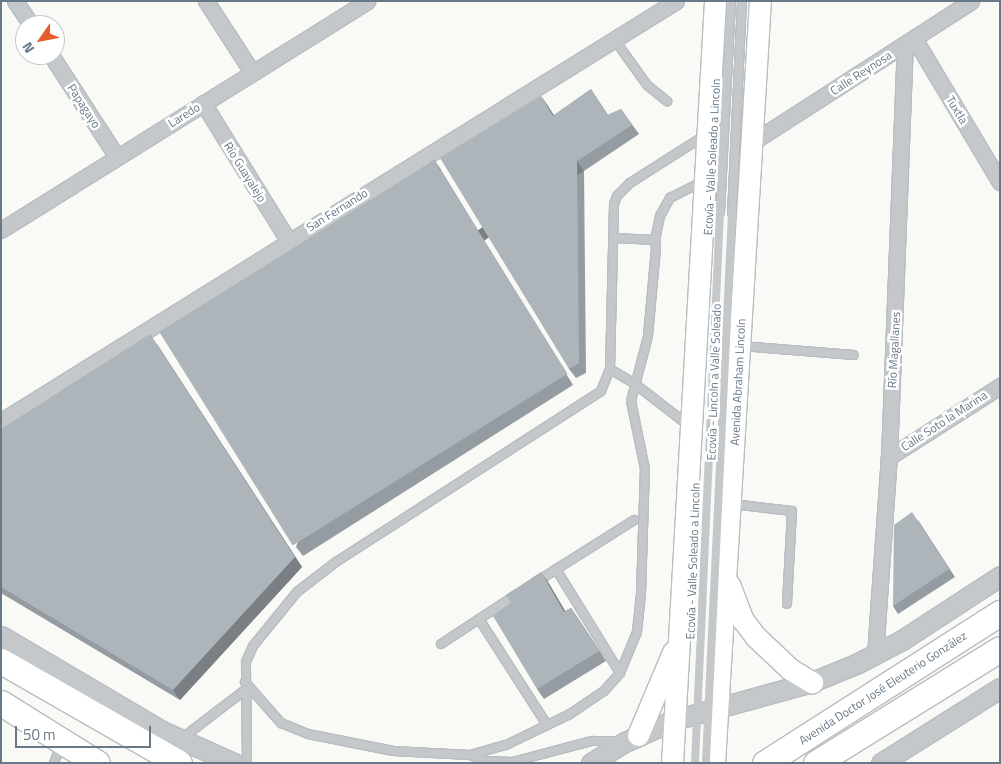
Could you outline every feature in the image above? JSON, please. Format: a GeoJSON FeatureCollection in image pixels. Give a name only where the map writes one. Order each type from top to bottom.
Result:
{"type":"FeatureCollection","features":[{"type":"Feature","properties":{"kind":"highway","name":"Avenida Doctor José Eleuterio González"},"geometry":{"type":"LineString","coordinates":[[765,763],[1000,613]]}},
{"type":"Feature","properties":{"kind":"highway","name":"Avenida Doctor José Eleuterio González"},"geometry":{"type":"LineString","coordinates":[[816,763],[1000,649]]}},
{"type":"Feature","properties":{"kind":"highway"},"geometry":{"type":"LineString","coordinates":[[1,661],[179,751]]}},
{"type":"Feature","properties":{"kind":"highway"},"geometry":{"type":"LineString","coordinates":[[1,702],[58,752],[98,763]]}},
{"type":"Feature","properties":{"kind":"main road"},"geometry":{"type":"LineString","coordinates":[[672,763],[715,1]]}},
{"type":"Feature","properties":{"kind":"main road","name":"Avenida Abraham Lincoln"},"geometry":{"type":"LineString","coordinates":[[714,763],[734,464],[760,1]]}},
{"type":"Feature","properties":{"kind":"main road"},"geometry":{"type":"LineString","coordinates":[[691,437],[704,464],[720,467],[734,464]]}},
{"type":"Feature","properties":{"kind":"main road"},"geometry":{"type":"LineString","coordinates":[[688,503],[710,490],[731,504]]}},
{"type":"Feature","properties":{"kind":"main road"},"geometry":{"type":"LineString","coordinates":[[726,574],[735,604],[756,637],[790,669],[812,682]]}},
{"type":"Feature","properties":{"kind":"main road"},"geometry":{"type":"LineString","coordinates":[[632,738],[680,636]]}},
{"type":"Feature","properties":{"kind":"street"},"geometry":{"type":"LineString","coordinates":[[16,1],[25,15]]}},
{"type":"Feature","properties":{"kind":"street"},"geometry":{"type":"LineString","coordinates":[[206,1],[252,72]]}},
{"type":"Feature","properties":{"kind":"street","name":"Laredo"},"geometry":{"type":"LineString","coordinates":[[1,230],[367,1]]}},
{"type":"Feature","properties":{"kind":"street","name":"San Fernando"},"geometry":{"type":"LineString","coordinates":[[1,421],[288,240],[676,1]]}},
{"type":"Feature","properties":{"kind":"street","name":"Calle Reynosa"},"geometry":{"type":"LineString","coordinates":[[751,142],[971,1]]}},
{"type":"Feature","properties":{"kind":"street","name":"Tuxtla"},"geometry":{"type":"LineString","coordinates":[[909,41],[1000,182]]}},
{"type":"Feature","properties":{"kind":"street","name":"Río Magallanes"},"geometry":{"type":"LineString","coordinates":[[876,655],[889,457],[909,41]]}},
{"type":"Feature","properties":{"kind":"street","name":"Papagayo"},"geometry":{"type":"LineString","coordinates":[[57,65],[117,157]]}},
{"type":"Feature","properties":{"kind":"street","name":"Río Guayalejo"},"geometry":{"type":"LineString","coordinates":[[203,103],[288,240]]}},
{"type":"Feature","properties":{"kind":"street","name":"Calle Soto la Marina"},"geometry":{"type":"LineString","coordinates":[[889,457],[1000,386]]}},
{"type":"Feature","properties":{"kind":"street"},"geometry":{"type":"LineString","coordinates":[[591,763],[632,738],[674,720],[812,682],[876,655],[1000,576]]}},
{"type":"Feature","properties":{"kind":"street"},"geometry":{"type":"LineString","coordinates":[[1,636],[179,751],[234,763]]}},
{"type":"Feature","properties":{"kind":"street"},"geometry":{"type":"LineString","coordinates":[[881,763],[1000,688]]}},
{"type":"Feature","properties":{"kind":"lane","name":"Ecovía - Valle Soleado a Lincoln"},"geometry":{"type":"LineString","coordinates":[[695,763],[731,1]]}},
{"type":"Feature","properties":{"kind":"lane","name":"Ecovía - Lincoln a Valle Soleado"},"geometry":{"type":"LineString","coordinates":[[706,763],[742,1]]}},
{"type":"Feature","properties":{"kind":"lane"},"geometry":{"type":"LineString","coordinates":[[614,39],[647,85],[667,101]]}},
{"type":"Feature","properties":{"kind":"lane"},"geometry":{"type":"LineString","coordinates":[[247,763],[246,662],[254,646],[309,581],[497,456],[592,400],[601,391],[610,369],[615,238],[614,204],[622,190],[708,134]]}},
{"type":"Feature","properties":{"kind":"lane"},"geometry":{"type":"LineString","coordinates":[[470,755],[506,744],[590,702],[620,673],[637,632],[646,504],[642,449],[631,412],[635,384],[653,304],[655,240],[660,216],[670,198],[705,180]]}},
{"type":"Feature","properties":{"kind":"lane"},"geometry":{"type":"LineString","coordinates":[[615,238],[655,240]]}},
{"type":"Feature","properties":{"kind":"lane"},"geometry":{"type":"LineString","coordinates":[[740,346],[854,355]]}},
{"type":"Feature","properties":{"kind":"lane"},"geometry":{"type":"LineString","coordinates":[[610,369],[635,384],[691,437]]}},
{"type":"Feature","properties":{"kind":"lane"},"geometry":{"type":"LineString","coordinates":[[731,504],[792,511],[786,604]]}},
{"type":"Feature","properties":{"kind":"lane"},"geometry":{"type":"LineString","coordinates":[[441,644],[634,520]]}},
{"type":"Feature","properties":{"kind":"lane"},"geometry":{"type":"LineString","coordinates":[[556,569],[620,673]]}},
{"type":"Feature","properties":{"kind":"lane"},"geometry":{"type":"LineString","coordinates":[[479,619],[547,725]]}},
{"type":"Feature","properties":{"kind":"lane"},"geometry":{"type":"LineString","coordinates":[[179,751],[245,686]]}},
{"type":"Feature","properties":{"kind":"lane"},"geometry":{"type":"LineString","coordinates":[[245,686],[281,722],[308,734],[393,751],[470,755],[485,761],[512,762],[592,740],[632,738]]}},
{"type":"Feature","properties":{"kind":"building"},"geometry":{"type":"Polygon","coordinates":[[[591,89],[607,115],[621,109],[632,125],[577,161],[579,363],[569,369],[440,158],[541,96],[553,116],[591,89]]]}},
{"type":"Feature","properties":{"kind":"building"},"geometry":{"type":"Polygon","coordinates":[[[434,160],[568,374],[293,545],[159,332],[434,160]]]}},
{"type":"Feature","properties":{"kind":"building"},"geometry":{"type":"Polygon","coordinates":[[[150,334],[295,557],[173,690],[1,587],[1,429],[150,334]]]}},
{"type":"Feature","properties":{"kind":"building"},"geometry":{"type":"Polygon","coordinates":[[[912,512],[949,569],[893,606],[894,525],[912,512]]]}},
{"type":"Feature","properties":{"kind":"building"},"geometry":{"type":"Polygon","coordinates":[[[541,572],[564,612],[571,608],[599,651],[537,689],[493,616],[511,603],[506,595],[541,572]]]}}]}
